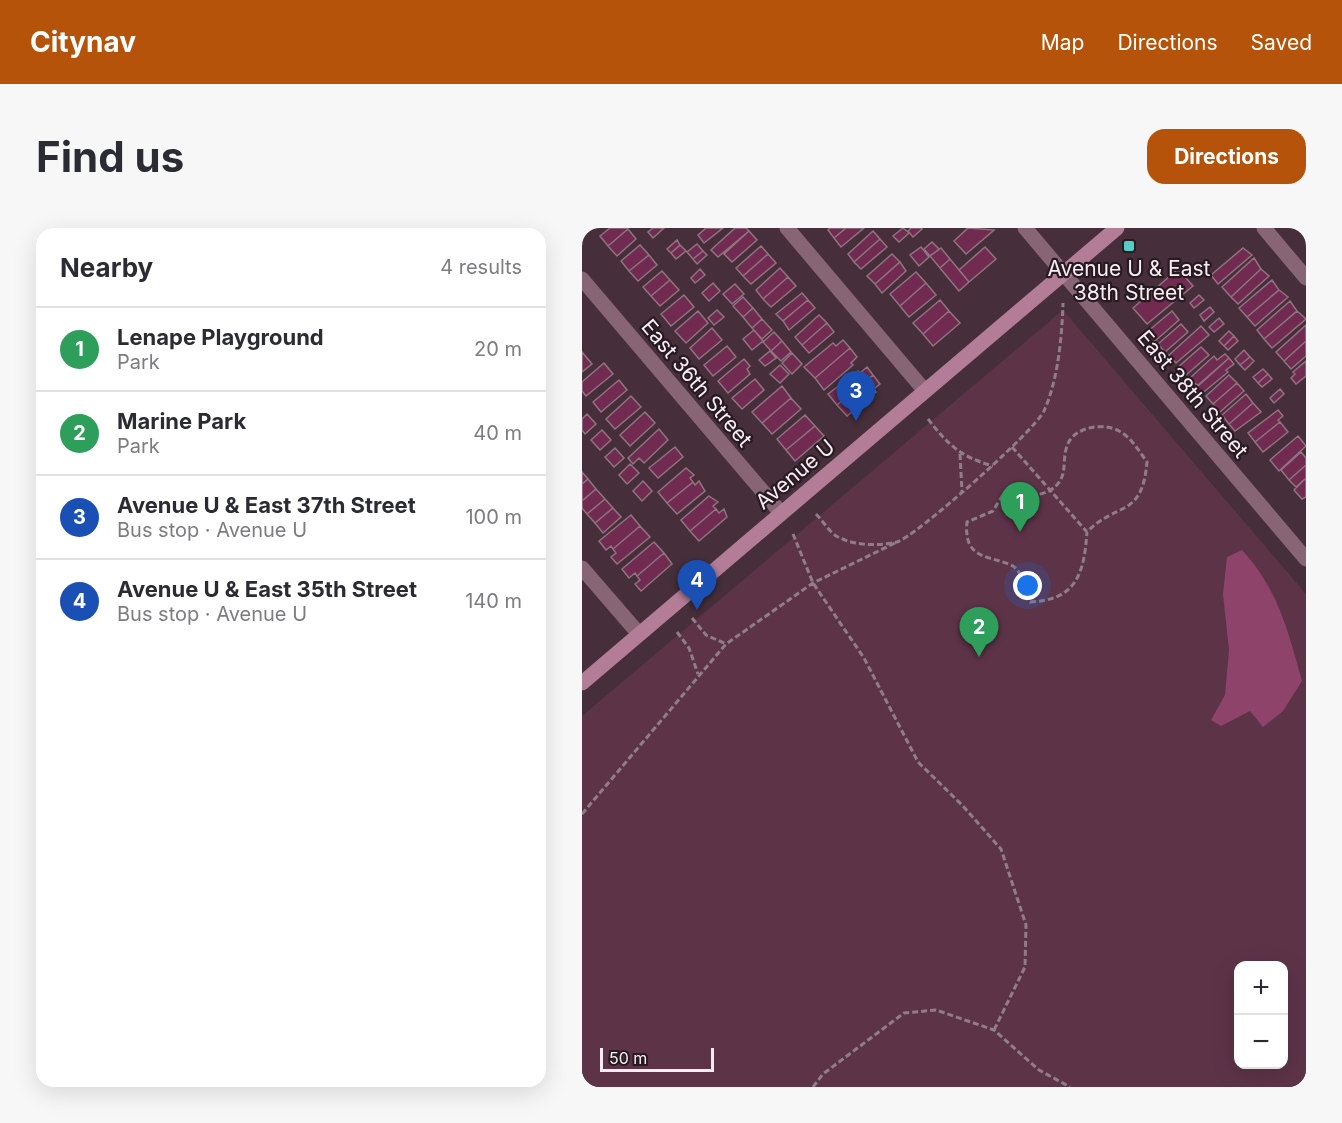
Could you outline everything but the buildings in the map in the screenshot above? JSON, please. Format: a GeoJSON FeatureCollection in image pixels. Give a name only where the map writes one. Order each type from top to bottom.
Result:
{"type":"FeatureCollection","features":[{"type":"Feature","properties":{"kind":"main road","name":"Avenue U"},"geometry":{"type":"LineString","coordinates":[[582,682],[1117,228]]}},
{"type":"Feature","properties":{"kind":"street"},"geometry":{"type":"LineString","coordinates":[[787,228],[925,391]]}},
{"type":"Feature","properties":{"kind":"street","name":"East 38th Street"},"geometry":{"type":"LineString","coordinates":[[1025,228],[1306,559]]}},
{"type":"Feature","properties":{"kind":"street"},"geometry":{"type":"LineString","coordinates":[[1264,228],[1306,278]]}},
{"type":"Feature","properties":{"kind":"street","name":"East 36th Street"},"geometry":{"type":"LineString","coordinates":[[582,279],[781,513]]}},
{"type":"Feature","properties":{"kind":"street"},"geometry":{"type":"LineString","coordinates":[[582,568],[639,634]]}},
{"type":"Feature","properties":{"kind":"path"},"geometry":{"type":"LineString","coordinates":[[582,814],[621,772],[698,674],[726,644],[813,583],[899,541],[962,492],[1012,447],[1043,413],[1056,369],[1063,303]]}},
{"type":"Feature","properties":{"kind":"path"},"geometry":{"type":"LineString","coordinates":[[928,419],[944,440],[968,459],[993,466]]}},
{"type":"Feature","properties":{"kind":"path"},"geometry":{"type":"LineString","coordinates":[[1104,427],[1118,430],[1129,438],[1146,462],[1141,493],[1132,504],[1116,515],[1100,519],[1087,532],[1084,563],[1080,576],[1072,586],[1042,601],[1029,602],[1021,592],[1022,576],[1014,566],[985,559],[974,549],[966,533],[967,522],[993,511],[1005,493],[1021,497],[1050,490],[1066,470],[1066,447],[1072,435],[1090,428],[1104,427]]}},
{"type":"Feature","properties":{"kind":"path"},"geometry":{"type":"LineString","coordinates":[[1012,447],[1087,532]]}},
{"type":"Feature","properties":{"kind":"path"},"geometry":{"type":"LineString","coordinates":[[959,452],[962,492]]}},
{"type":"Feature","properties":{"kind":"path"},"geometry":{"type":"LineString","coordinates":[[816,514],[837,537],[860,544],[899,541]]}},
{"type":"Feature","properties":{"kind":"path"},"geometry":{"type":"LineString","coordinates":[[793,534],[813,583],[864,658],[918,762],[963,806],[1001,849],[1026,925],[1025,967],[994,1030]]}},
{"type":"Feature","properties":{"kind":"path"},"geometry":{"type":"LineString","coordinates":[[692,618],[706,635],[726,644]]}},
{"type":"Feature","properties":{"kind":"path"},"geometry":{"type":"LineString","coordinates":[[677,632],[689,648],[698,674]]}},
{"type":"Feature","properties":{"kind":"path"},"geometry":{"type":"LineString","coordinates":[[813,1087],[823,1074],[904,1013],[936,1010],[994,1030],[1039,1070],[1070,1087]]}},
{"type":"Feature","properties":{"kind":"shaded area"},"geometry":{"type":"Polygon","coordinates":[[[1063,310],[1306,594],[1306,1087],[582,1087],[582,716],[1063,310]]]}},
{"type":"Feature","properties":{"kind":"shaded area"},"geometry":{"type":"Polygon","coordinates":[[[1242,550],[1265,580],[1273,595],[1302,681],[1283,711],[1263,727],[1250,711],[1221,726],[1211,720],[1225,695],[1229,650],[1223,594],[1227,557],[1242,550]]]}},
{"type":"Feature","properties":{"kind":"place","name":"Avenue U & East 38th Street"},"geometry":{"type":"Point","coordinates":[1129,246]}},
{"type":"Feature","properties":{"kind":"place","name":"Avenue U & East 37th Street"},"geometry":{"type":"Point","coordinates":[856,421]}},
{"type":"Feature","properties":{"kind":"place","name":"Lenape Playground"},"geometry":{"type":"Point","coordinates":[1020,532]}},
{"type":"Feature","properties":{"kind":"place","name":"Avenue U & East 35th Street"},"geometry":{"type":"Point","coordinates":[697,610]}},
{"type":"Feature","properties":{"kind":"place","name":"Marine Park"},"geometry":{"type":"Point","coordinates":[979,657]}}]}
